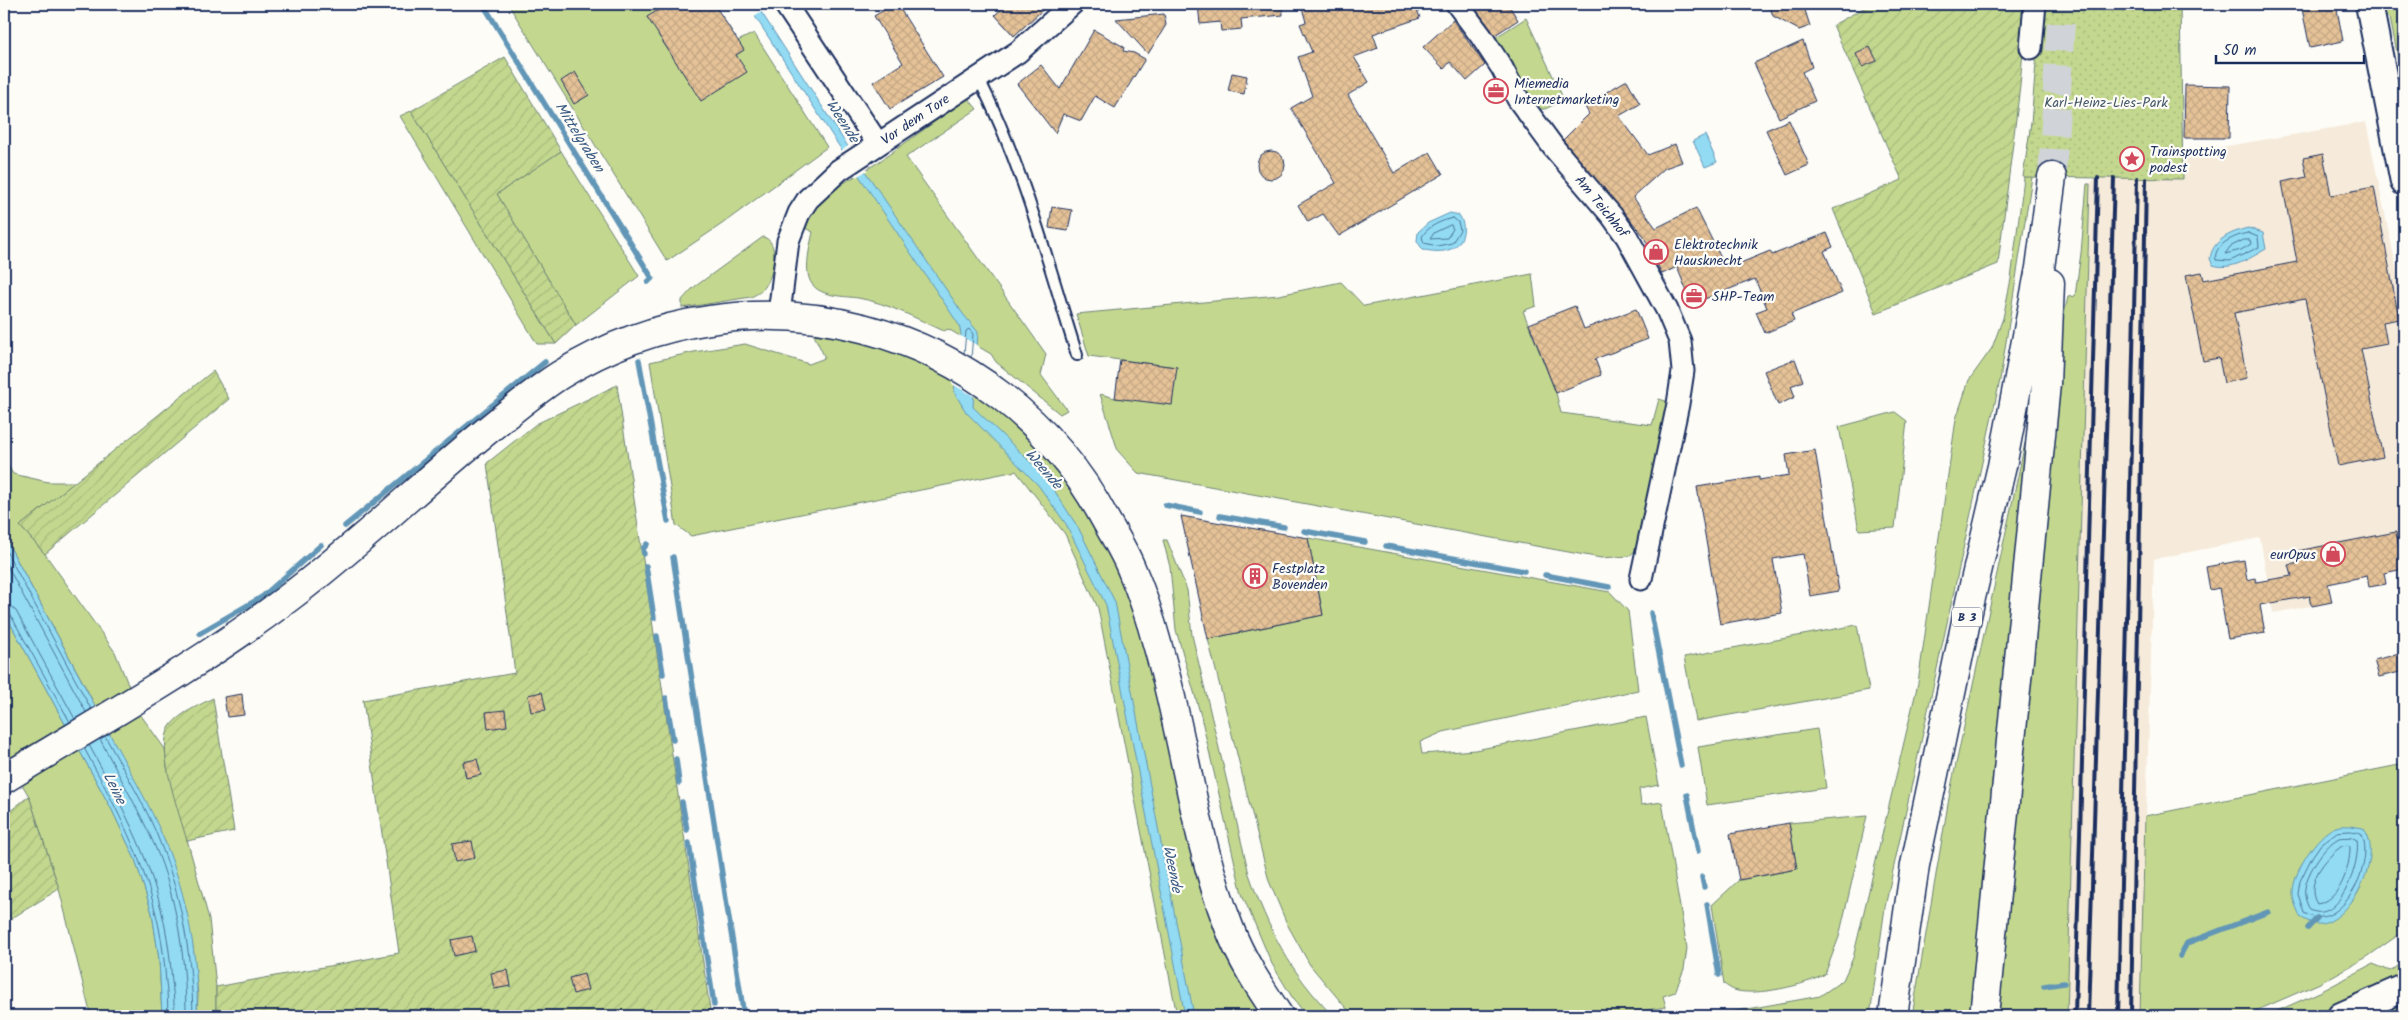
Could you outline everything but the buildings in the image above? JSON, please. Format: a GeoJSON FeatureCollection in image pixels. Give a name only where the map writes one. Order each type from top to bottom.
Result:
{"type":"FeatureCollection","features":[{"type":"Feature","properties":{"kind":"main road","name":"B 3"},"geometry":{"type":"LineString","coordinates":[[1894,1013],[1915,865],[1970,602],[2002,466],[2040,268],[2051,188],[2050,325],[2046,384],[1984,1016]]}},
{"type":"Feature","properties":{"kind":"main road"},"geometry":{"type":"LineString","coordinates":[[4,779],[227,643],[292,595],[500,420],[562,374],[619,344],[679,325],[733,316],[779,314],[824,320],[877,331],[939,354],[1006,399],[1039,427],[1058,449],[1097,504],[1131,568],[1158,648],[1220,902],[1230,929],[1252,975],[1279,1016]]}},
{"type":"Feature","properties":{"kind":"street"},"geometry":{"type":"LineString","coordinates":[[785,4],[873,148]]}},
{"type":"Feature","properties":{"kind":"street","name":"Vor dem Tore"},"geometry":{"type":"LineString","coordinates":[[779,314],[788,241],[796,220],[808,199],[839,170],[1027,45],[1072,4]]}},
{"type":"Feature","properties":{"kind":"street","name":"Am Teichhof"},"geometry":{"type":"LineString","coordinates":[[1457,4],[1502,68],[1518,99],[1554,148],[1612,216],[1627,237],[1664,303],[1680,341],[1683,371],[1641,579]]}},
{"type":"Feature","properties":{"kind":"street"},"geometry":{"type":"LineString","coordinates":[[2031,48],[2034,4]]}},
{"type":"Feature","properties":{"kind":"street"},"geometry":{"type":"LineString","coordinates":[[2369,4],[2404,182]]}},
{"type":"Feature","properties":{"kind":"street"},"geometry":{"type":"LineString","coordinates":[[2341,1016],[2404,988]]}},
{"type":"Feature","properties":{"kind":"lane"},"geometry":{"type":"LineString","coordinates":[[978,77],[1001,123],[1017,163],[1077,355]]}},
{"type":"Feature","properties":{"kind":"shaded area"},"geometry":{"type":"Polygon","coordinates":[[[2366,122],[2404,305],[2404,570],[2384,573],[2386,584],[2369,587],[2367,577],[2328,583],[2332,602],[2273,613],[2260,538],[2154,559],[2140,1016],[2067,1016],[2090,184],[2095,178],[2182,179],[2181,154],[2366,122]]]}},
{"type":"Feature","properties":{"kind":"green space"},"geometry":{"type":"Polygon","coordinates":[[[508,4],[706,4],[658,35],[691,84],[744,50],[738,41],[754,33],[827,147],[722,224],[667,261],[508,4]]]}},
{"type":"Feature","properties":{"kind":"green space"},"geometry":{"type":"Polygon","coordinates":[[[1871,4],[2027,4],[2020,86],[1998,264],[1876,313],[1833,209],[1902,180],[1833,25],[1871,4]]]}},
{"type":"Feature","properties":{"kind":"green space","name":"Karl-Heinz-Lies-Park"},"geometry":{"type":"Polygon","coordinates":[[[2041,4],[2180,4],[2183,179],[2023,177],[2031,123],[2041,4]]]}},
{"type":"Feature","properties":{"kind":"green space"},"geometry":{"type":"Polygon","coordinates":[[[2377,4],[2404,4],[2404,113],[2400,91],[2401,73],[2390,18],[2378,12],[2377,4]]]}},
{"type":"Feature","properties":{"kind":"green space"},"geometry":{"type":"Polygon","coordinates":[[[1526,18],[1564,100],[1545,109],[1535,109],[1493,39],[1526,18]]]}},
{"type":"Feature","properties":{"kind":"green space"},"geometry":{"type":"Polygon","coordinates":[[[505,57],[561,151],[497,194],[576,325],[556,344],[411,111],[505,57]]]}},
{"type":"Feature","properties":{"kind":"green space"},"geometry":{"type":"Polygon","coordinates":[[[968,98],[977,109],[906,157],[1046,354],[1041,375],[1067,410],[1060,414],[996,362],[991,354],[948,329],[944,331],[902,312],[869,300],[827,294],[816,288],[809,279],[808,259],[813,232],[805,228],[814,210],[837,187],[877,163],[968,98]]]}},
{"type":"Feature","properties":{"kind":"green space"},"geometry":{"type":"Polygon","coordinates":[[[411,111],[556,344],[537,344],[400,116],[411,111]]]}},
{"type":"Feature","properties":{"kind":"green space"},"geometry":{"type":"Polygon","coordinates":[[[2031,123],[2032,177],[2000,380],[1885,907],[1870,1016],[1709,1016],[1820,996],[1843,980],[1853,958],[1918,683],[1956,419],[1969,380],[1992,348],[2003,318],[2011,279],[2031,123]]]}},
{"type":"Feature","properties":{"kind":"green space"},"geometry":{"type":"Polygon","coordinates":[[[561,151],[639,276],[576,325],[497,194],[561,151]]]}},
{"type":"Feature","properties":{"kind":"green space"},"geometry":{"type":"Polygon","coordinates":[[[2087,184],[2090,184],[2067,1016],[1993,1016],[2057,368],[2063,318],[2068,297],[2075,296],[2087,184]]]}},
{"type":"Feature","properties":{"kind":"green space"},"geometry":{"type":"Polygon","coordinates":[[[763,237],[772,244],[774,258],[769,280],[762,291],[751,297],[682,308],[682,300],[693,288],[763,237]]]}},
{"type":"Feature","properties":{"kind":"green space"},"geometry":{"type":"Polygon","coordinates":[[[1532,274],[1536,306],[1523,311],[1556,393],[1561,413],[1652,425],[1659,399],[1669,402],[1641,546],[1629,556],[1601,558],[1138,473],[1118,451],[1100,394],[1115,398],[1176,367],[1089,356],[1076,314],[1279,295],[1341,282],[1364,306],[1532,274]]]}},
{"type":"Feature","properties":{"kind":"green space"},"geometry":{"type":"Polygon","coordinates":[[[813,333],[894,350],[914,358],[953,379],[986,400],[1015,423],[1040,448],[1082,503],[1100,534],[1130,604],[1264,1016],[1177,1016],[1098,608],[1065,534],[1016,471],[691,536],[676,525],[650,362],[694,352],[745,344],[809,364],[825,358],[813,333]]]}},
{"type":"Feature","properties":{"kind":"green space"},"geometry":{"type":"Polygon","coordinates":[[[213,371],[229,399],[45,554],[20,526],[213,371]]]}},
{"type":"Feature","properties":{"kind":"green space"},"geometry":{"type":"Polygon","coordinates":[[[617,385],[711,1016],[216,1016],[216,987],[399,953],[363,700],[515,673],[487,463],[536,424],[617,385]]]}},
{"type":"Feature","properties":{"kind":"green space"},"geometry":{"type":"Polygon","coordinates":[[[1895,412],[1907,421],[1895,528],[1859,530],[1839,427],[1895,412]]]}},
{"type":"Feature","properties":{"kind":"green space"},"geometry":{"type":"Polygon","coordinates":[[[2025,443],[2028,446],[1973,1016],[1912,1016],[1950,792],[2025,443]]]}},
{"type":"Feature","properties":{"kind":"green space"},"geometry":{"type":"Polygon","coordinates":[[[4,459],[13,474],[48,482],[75,482],[20,526],[45,554],[115,652],[140,714],[165,749],[167,767],[209,919],[216,987],[216,1016],[197,1016],[198,995],[193,948],[182,897],[165,842],[86,688],[4,536],[4,459]]]}},
{"type":"Feature","properties":{"kind":"green space"},"geometry":{"type":"Polygon","coordinates":[[[1308,538],[1610,592],[1628,611],[1638,690],[1443,732],[1420,742],[1422,754],[1475,750],[1646,717],[1659,785],[1639,789],[1641,805],[1662,802],[1687,948],[1684,969],[1675,992],[1663,996],[1666,1007],[1608,1016],[1356,1016],[1346,1008],[1310,965],[1287,924],[1269,881],[1208,639],[1323,615],[1308,538]]]}},
{"type":"Feature","properties":{"kind":"green space"},"geometry":{"type":"Polygon","coordinates":[[[1163,540],[1167,540],[1187,590],[1192,635],[1249,874],[1256,894],[1282,950],[1305,984],[1333,1016],[1307,1016],[1292,997],[1272,964],[1242,894],[1201,716],[1176,630],[1170,567],[1163,540]]]}},
{"type":"Feature","properties":{"kind":"green space"},"geometry":{"type":"Polygon","coordinates":[[[4,612],[112,810],[135,859],[152,913],[159,959],[162,1016],[91,1016],[59,889],[29,796],[6,758],[4,759],[4,612]]]}},
{"type":"Feature","properties":{"kind":"green space"},"geometry":{"type":"Polygon","coordinates":[[[1857,625],[1869,690],[1696,721],[1684,657],[1857,625]]]}},
{"type":"Feature","properties":{"kind":"green space"},"geometry":{"type":"Polygon","coordinates":[[[213,698],[234,831],[187,841],[170,781],[165,748],[167,735],[175,721],[190,710],[213,698]]]}},
{"type":"Feature","properties":{"kind":"green space"},"geometry":{"type":"Polygon","coordinates":[[[1817,729],[1826,788],[1707,805],[1698,747],[1817,729]]]}},
{"type":"Feature","properties":{"kind":"green space"},"geometry":{"type":"Polygon","coordinates":[[[2404,764],[2404,931],[2367,957],[2320,983],[2244,1016],[2140,1016],[2145,816],[2404,764]]]}},
{"type":"Feature","properties":{"kind":"green space"},"geometry":{"type":"Polygon","coordinates":[[[29,796],[59,889],[4,923],[4,816],[29,796]]]}},
{"type":"Feature","properties":{"kind":"green space"},"geometry":{"type":"Polygon","coordinates":[[[1867,816],[1839,937],[1825,974],[1794,986],[1767,991],[1743,992],[1733,990],[1724,984],[1712,905],[1739,880],[1797,869],[1789,823],[1867,816]]]}},
{"type":"Feature","properties":{"kind":"green space"},"geometry":{"type":"Polygon","coordinates":[[[2404,944],[2404,973],[2345,1003],[2311,1016],[2266,1016],[2322,991],[2373,964],[2390,971],[2400,964],[2401,948],[2404,944]]]}},
{"type":"Feature","properties":{"kind":"green space"},"geometry":{"type":"Polygon","coordinates":[[[2404,1004],[2404,1016],[2375,1016],[2404,1004]]]}},
{"type":"Feature","properties":{"kind":"water"},"geometry":{"type":"Polygon","coordinates":[[[747,4],[756,4],[843,139],[963,314],[978,332],[973,407],[1045,476],[1079,529],[1115,602],[1194,1016],[1185,1016],[1106,605],[1066,524],[1038,485],[966,412],[954,392],[961,334],[959,325],[837,143],[747,4]]]}},
{"type":"Feature","properties":{"kind":"water"},"geometry":{"type":"Polygon","coordinates":[[[1705,135],[1717,162],[1705,167],[1693,141],[1705,135]]]}},
{"type":"Feature","properties":{"kind":"water"},"geometry":{"type":"Polygon","coordinates":[[[1450,213],[1459,215],[1463,224],[1463,234],[1459,243],[1451,249],[1444,251],[1423,250],[1417,241],[1418,232],[1428,223],[1450,213]]]}},
{"type":"Feature","properties":{"kind":"water"},"geometry":{"type":"Polygon","coordinates":[[[2248,228],[2263,233],[2266,249],[2234,265],[2213,265],[2210,259],[2218,242],[2235,232],[2248,228]]]}},
{"type":"Feature","properties":{"kind":"water","name":"Leine"},"geometry":{"type":"Polygon","coordinates":[[[4,536],[159,827],[180,884],[190,928],[196,972],[197,1016],[162,1016],[159,959],[152,913],[135,859],[112,810],[4,612],[4,536]]]}},
{"type":"Feature","properties":{"kind":"water"},"geometry":{"type":"Polygon","coordinates":[[[2338,826],[2363,828],[2369,839],[2370,853],[2368,868],[2354,898],[2345,910],[2334,919],[2322,924],[2316,924],[2300,917],[2293,898],[2293,887],[2301,866],[2321,837],[2338,826]]]}},
{"type":"Feature","properties":{"kind":"pier"},"geometry":{"type":"Polygon","coordinates":[[[745,4],[759,4],[763,11],[753,18],[745,4]]]}},
{"type":"Feature","properties":{"kind":"pier"},"geometry":{"type":"Polygon","coordinates":[[[850,145],[868,170],[856,177],[839,152],[850,145]]]}},
{"type":"Feature","properties":{"kind":"pier"},"geometry":{"type":"Polygon","coordinates":[[[959,335],[980,347],[975,397],[952,384],[959,335]]]}},
{"type":"Feature","properties":{"kind":"waterway","name":"Mittelgraben"},"geometry":{"type":"LineString","coordinates":[[483,4],[652,278],[648,282]]}},
{"type":"Feature","properties":{"kind":"waterway"},"geometry":{"type":"LineString","coordinates":[[639,360],[668,521]]}},
{"type":"Feature","properties":{"kind":"waterway"},"geometry":{"type":"LineString","coordinates":[[345,526],[545,362]]}},
{"type":"Feature","properties":{"kind":"waterway"},"geometry":{"type":"LineString","coordinates":[[1165,505],[1200,512]]}},
{"type":"Feature","properties":{"kind":"waterway"},"geometry":{"type":"LineString","coordinates":[[1220,516],[1284,527]]}},
{"type":"Feature","properties":{"kind":"waterway"},"geometry":{"type":"LineString","coordinates":[[1304,531],[1365,542]]}},
{"type":"Feature","properties":{"kind":"waterway"},"geometry":{"type":"LineString","coordinates":[[644,554],[643,549],[647,544]]}},
{"type":"Feature","properties":{"kind":"waterway"},"geometry":{"type":"LineString","coordinates":[[200,633],[262,597],[321,545]]}},
{"type":"Feature","properties":{"kind":"waterway"},"geometry":{"type":"LineString","coordinates":[[1386,546],[1524,571]]}},
{"type":"Feature","properties":{"kind":"waterway"},"geometry":{"type":"LineString","coordinates":[[673,557],[744,1016]]}},
{"type":"Feature","properties":{"kind":"waterway"},"geometry":{"type":"LineString","coordinates":[[646,566],[654,618]]}},
{"type":"Feature","properties":{"kind":"waterway"},"geometry":{"type":"LineString","coordinates":[[1545,575],[1609,587]]}},
{"type":"Feature","properties":{"kind":"waterway"},"geometry":{"type":"LineString","coordinates":[[1651,613],[1681,765]]}},
{"type":"Feature","properties":{"kind":"waterway"},"geometry":{"type":"LineString","coordinates":[[657,636],[663,674]]}},
{"type":"Feature","properties":{"kind":"waterway"},"geometry":{"type":"LineString","coordinates":[[666,698],[673,740]]}},
{"type":"Feature","properties":{"kind":"waterway"},"geometry":{"type":"LineString","coordinates":[[676,759],[679,783]]}},
{"type":"Feature","properties":{"kind":"waterway"},"geometry":{"type":"LineString","coordinates":[[1687,795],[1698,851]]}},
{"type":"Feature","properties":{"kind":"waterway"},"geometry":{"type":"LineString","coordinates":[[682,802],[687,830]]}},
{"type":"Feature","properties":{"kind":"waterway"},"geometry":{"type":"LineString","coordinates":[[689,843],[714,1005]]}},
{"type":"Feature","properties":{"kind":"waterway"},"geometry":{"type":"LineString","coordinates":[[1702,877],[1704,887]]}},
{"type":"Feature","properties":{"kind":"waterway"},"geometry":{"type":"LineString","coordinates":[[1707,904],[1719,975]]}},
{"type":"Feature","properties":{"kind":"waterway"},"geometry":{"type":"LineString","coordinates":[[2180,956],[2187,943],[2268,912]]}},
{"type":"Feature","properties":{"kind":"waterway"},"geometry":{"type":"LineString","coordinates":[[2308,928],[2317,918]]}},
{"type":"Feature","properties":{"kind":"waterway"},"geometry":{"type":"LineString","coordinates":[[2044,986],[2064,983]]}},
{"type":"Feature","properties":{"kind":"tunnel"},"geometry":{"type":"LineString","coordinates":[[2052,177],[2062,4]]}},
{"type":"Feature","properties":{"kind":"railway"},"geometry":{"type":"LineString","coordinates":[[2075,1016],[2098,178]]}},
{"type":"Feature","properties":{"kind":"railway"},"geometry":{"type":"LineString","coordinates":[[2088,1016],[2114,178]]}},
{"type":"Feature","properties":{"kind":"railway"},"geometry":{"type":"LineString","coordinates":[[2118,1016],[2137,178]]}},
{"type":"Feature","properties":{"kind":"railway"},"geometry":{"type":"LineString","coordinates":[[2131,1016],[2146,179]]}},
{"type":"Feature","properties":{"kind":"place","name":"Miemedia Internetmarketing"},"geometry":{"type":"Point","coordinates":[1496,91]}},
{"type":"Feature","properties":{"kind":"place","name":"Trainspotting podest"},"geometry":{"type":"Point","coordinates":[2132,159]}},
{"type":"Feature","properties":{"kind":"place","name":"Elektrotechnik Hausknecht"},"geometry":{"type":"Point","coordinates":[1656,252]}},
{"type":"Feature","properties":{"kind":"place","name":"SHP-Team"},"geometry":{"type":"Point","coordinates":[1694,296]}},
{"type":"Feature","properties":{"kind":"place","name":"eurOpus"},"geometry":{"type":"Point","coordinates":[2333,554]}},
{"type":"Feature","properties":{"kind":"place","name":"Festplatz Bovenden"},"geometry":{"type":"Point","coordinates":[1255,576]}},
{"type":"Feature","properties":{"kind":"water label","name":"Weende"},"geometry":{"type":"Point","coordinates":[843,121]}},
{"type":"Feature","properties":{"kind":"water label","name":"Weende"},"geometry":{"type":"Point","coordinates":[1044,469]}},
{"type":"Feature","properties":{"kind":"water label","name":"Weende"},"geometry":{"type":"Point","coordinates":[1173,869]}}]}
